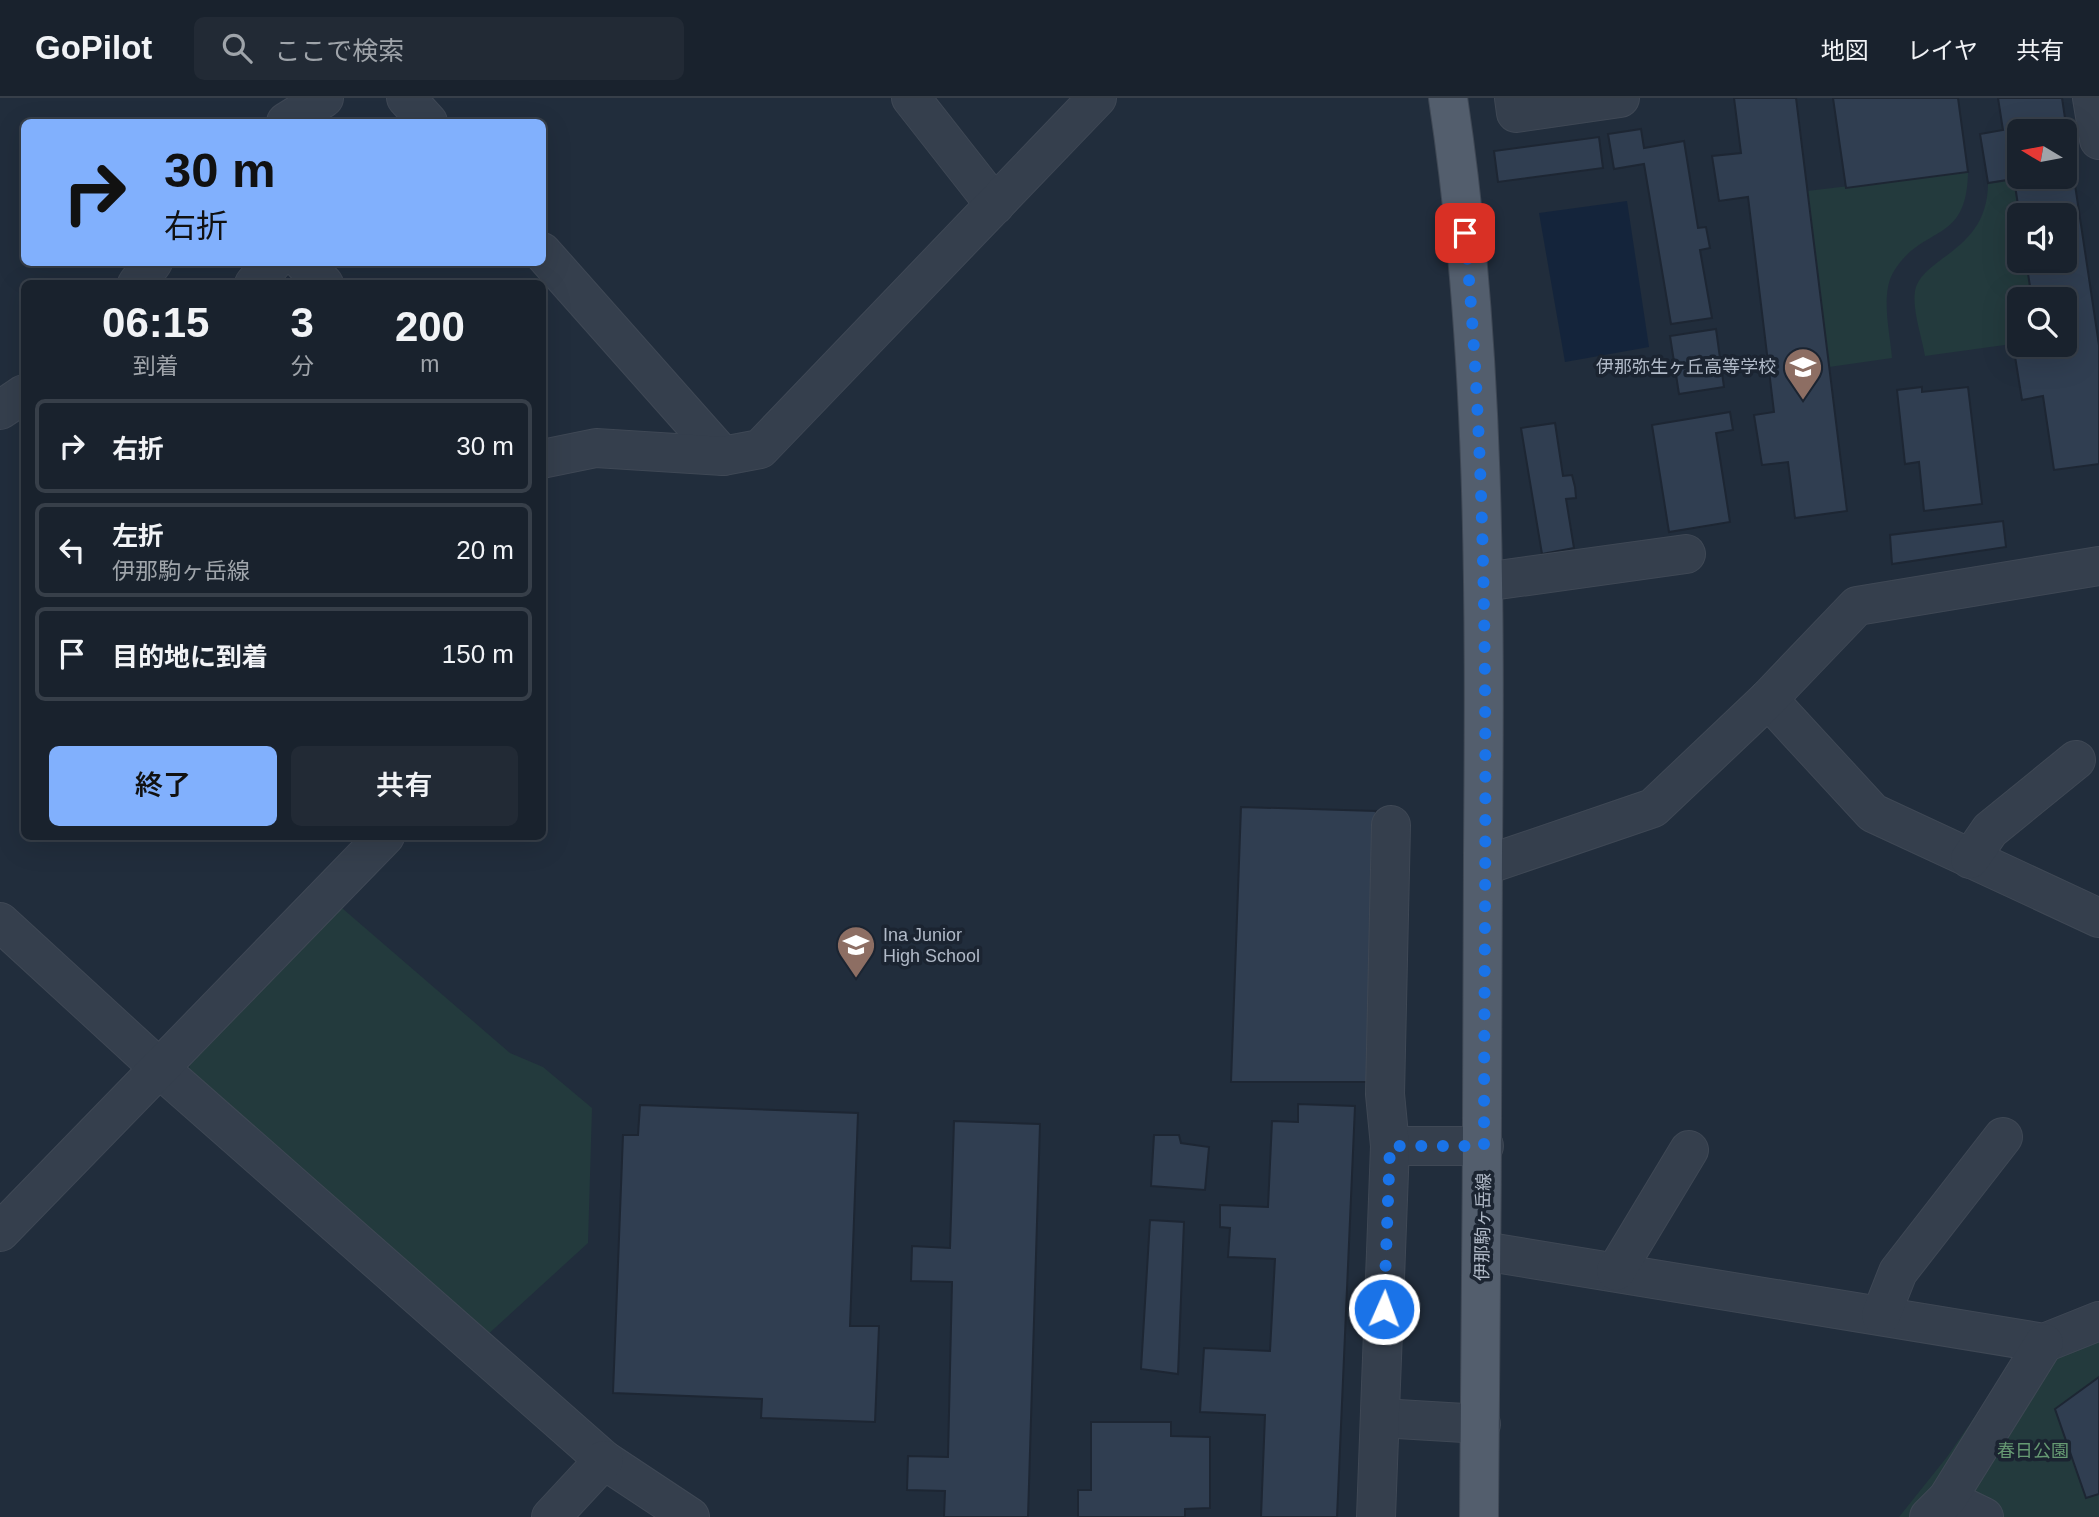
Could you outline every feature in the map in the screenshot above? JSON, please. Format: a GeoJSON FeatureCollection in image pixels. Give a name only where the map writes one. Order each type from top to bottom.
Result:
{"type":"FeatureCollection","features":[{"type":"Feature","properties":{"kind":"main road","name":"伊那駒ヶ岳線"},"geometry":{"type":"LineString","coordinates":[[1448,98],[1474,330],[1484,582],[1484,1146],[1479,1517]]}},
{"type":"Feature","properties":{"kind":"street"},"geometry":{"type":"LineString","coordinates":[[291,119],[324,98]]}},
{"type":"Feature","properties":{"kind":"street"},"geometry":{"type":"LineString","coordinates":[[406,98],[425,119]]}},
{"type":"Feature","properties":{"kind":"street"},"geometry":{"type":"LineString","coordinates":[[911,98],[995,205]]}},
{"type":"Feature","properties":{"kind":"street"},"geometry":{"type":"LineString","coordinates":[[546,458],[596,448],[723,456],[760,449],[1097,98]]}},
{"type":"Feature","properties":{"kind":"street"},"geometry":{"type":"LineString","coordinates":[[1514,98],[1516,113],[1620,98]]}},
{"type":"Feature","properties":{"kind":"street"},"geometry":{"type":"LineString","coordinates":[[2092,98],[2099,140]]}},
{"type":"Feature","properties":{"kind":"street"},"geometry":{"type":"LineString","coordinates":[[546,257],[723,456]]}},
{"type":"Feature","properties":{"kind":"street"},"geometry":{"type":"LineString","coordinates":[[257,280],[270,266]]}},
{"type":"Feature","properties":{"kind":"street"},"geometry":{"type":"LineString","coordinates":[[307,266],[320,280]]}},
{"type":"Feature","properties":{"kind":"street"},"geometry":{"type":"LineString","coordinates":[[0,410],[21,396]]}},
{"type":"Feature","properties":{"kind":"street"},"geometry":{"type":"LineString","coordinates":[[1484,582],[1686,554]]}},
{"type":"Feature","properties":{"kind":"street"},"geometry":{"type":"LineString","coordinates":[[1483,866],[1653,808],[1768,699],[1857,606],[2099,566]]}},
{"type":"Feature","properties":{"kind":"street"},"geometry":{"type":"LineString","coordinates":[[1768,699],[1873,813],[2099,919]]}},
{"type":"Feature","properties":{"kind":"street"},"geometry":{"type":"LineString","coordinates":[[1970,859],[1990,830],[2076,761]]}},
{"type":"Feature","properties":{"kind":"street"},"geometry":{"type":"LineString","coordinates":[[1376,1517],[1390,1146],[1385,1094],[1391,825]]}},
{"type":"Feature","properties":{"kind":"street"},"geometry":{"type":"LineString","coordinates":[[0,1232],[381,840]]}},
{"type":"Feature","properties":{"kind":"street"},"geometry":{"type":"LineString","coordinates":[[0,922],[159,1068],[604,1460],[690,1517]]}},
{"type":"Feature","properties":{"kind":"street"},"geometry":{"type":"LineString","coordinates":[[1881,1315],[1898,1272],[2003,1137]]}},
{"type":"Feature","properties":{"kind":"street"},"geometry":{"type":"LineString","coordinates":[[1390,1146],[1484,1146]]}},
{"type":"Feature","properties":{"kind":"street"},"geometry":{"type":"LineString","coordinates":[[1616,1271],[1689,1150]]}},
{"type":"Feature","properties":{"kind":"street"},"geometry":{"type":"LineString","coordinates":[[1483,1251],[2044,1343],[2099,1321]]}},
{"type":"Feature","properties":{"kind":"street"},"geometry":{"type":"LineString","coordinates":[[1984,1517],[1938,1508],[2044,1343]]}},
{"type":"Feature","properties":{"kind":"street"},"geometry":{"type":"LineString","coordinates":[[1381,1418],[1481,1424]]}},
{"type":"Feature","properties":{"kind":"street"},"geometry":{"type":"LineString","coordinates":[[551,1517],[604,1460]]}},
{"type":"Feature","properties":{"kind":"green space"},"geometry":{"type":"Polygon","coordinates":[[[1968,172],[1966,195],[1960,212],[1952,223],[1905,256],[1890,280],[1887,313],[1892,358],[1829,367],[1807,191],[1968,172]]]}},
{"type":"Feature","properties":{"kind":"green space"},"geometry":{"type":"Polygon","coordinates":[[[2007,180],[2007,189],[2015,189],[2017,203],[2007,203],[2007,273],[2028,273],[2030,287],[2007,287],[2007,345],[1925,356],[1915,306],[1915,291],[1920,279],[1929,269],[1954,250],[1978,224],[1985,206],[1988,183],[2007,180]]]}},
{"type":"Feature","properties":{"kind":"green space"},"geometry":{"type":"Polygon","coordinates":[[[335,902],[510,1053],[543,1067],[592,1108],[588,1243],[485,1337],[189,1077],[190,1056],[335,902]]]}},
{"type":"Feature","properties":{"kind":"green space","name":"春日公園"},"geometry":{"type":"Polygon","coordinates":[[[2099,1311],[2099,1517],[1899,1517],[1947,1457],[2018,1354],[2099,1311]]]}},
{"type":"Feature","properties":{"kind":"water"},"geometry":{"type":"Polygon","coordinates":[[[1627,201],[1649,347],[1565,362],[1539,213],[1627,201]]]}},
{"type":"Feature","properties":{"kind":"building"},"geometry":{"type":"Polygon","coordinates":[[[1734,98],[1796,98],[1847,511],[1795,518],[1788,462],[1762,465],[1754,415],[1774,412],[1748,197],[1719,201],[1712,156],[1741,153],[1734,98]]]}},
{"type":"Feature","properties":{"kind":"building"},"geometry":{"type":"Polygon","coordinates":[[[1833,98],[1958,98],[1968,172],[1846,188],[1833,98]]]}},
{"type":"Feature","properties":{"kind":"building"},"geometry":{"type":"Polygon","coordinates":[[[1998,98],[2062,98],[2065,119],[2007,119],[2007,180],[1988,183],[1980,134],[2003,130],[1998,98]]]}},
{"type":"Feature","properties":{"kind":"building"},"geometry":{"type":"Polygon","coordinates":[[[1641,129],[1644,148],[1684,141],[1698,228],[1706,227],[1710,248],[1700,250],[1712,318],[1671,324],[1644,164],[1614,169],[1608,134],[1641,129]]]}},
{"type":"Feature","properties":{"kind":"building"},"geometry":{"type":"Polygon","coordinates":[[[1599,137],[1603,168],[1498,182],[1494,151],[1599,137]]]}},
{"type":"Feature","properties":{"kind":"building"},"geometry":{"type":"Polygon","coordinates":[[[2016,189],[2076,189],[2099,345],[2099,464],[2054,470],[2043,396],[2022,400],[2015,357],[2077,357],[2077,287],[2030,287],[2028,273],[2077,273],[2077,203],[2018,203],[2016,189]]]}},
{"type":"Feature","properties":{"kind":"building"},"geometry":{"type":"Polygon","coordinates":[[[1716,329],[1724,387],[1679,394],[1670,336],[1716,329]]]}},
{"type":"Feature","properties":{"kind":"building"},"geometry":{"type":"Polygon","coordinates":[[[1922,387],[1922,392],[1968,387],[1982,504],[1924,511],[1919,462],[1905,464],[1897,390],[1922,387]]]}},
{"type":"Feature","properties":{"kind":"building"},"geometry":{"type":"Polygon","coordinates":[[[1730,412],[1733,430],[1716,433],[1730,522],[1669,532],[1652,425],[1730,412]]]}},
{"type":"Feature","properties":{"kind":"building"},"geometry":{"type":"Polygon","coordinates":[[[1555,423],[1563,476],[1572,475],[1575,487],[1576,498],[1566,499],[1574,548],[1542,554],[1521,428],[1555,423]]]}},
{"type":"Feature","properties":{"kind":"building"},"geometry":{"type":"Polygon","coordinates":[[[2003,521],[2006,547],[1892,564],[1890,535],[2003,521]]]}},
{"type":"Feature","properties":{"kind":"building"},"geometry":{"type":"Polygon","coordinates":[[[1241,807],[1376,811],[1368,1082],[1231,1082],[1241,807]]]}},
{"type":"Feature","properties":{"kind":"building"},"geometry":{"type":"Polygon","coordinates":[[[1298,1104],[1355,1106],[1337,1517],[1261,1517],[1265,1415],[1200,1412],[1204,1348],[1270,1351],[1275,1259],[1228,1257],[1230,1228],[1220,1227],[1220,1205],[1268,1207],[1272,1121],[1298,1122],[1298,1104]]]}},
{"type":"Feature","properties":{"kind":"building"},"geometry":{"type":"Polygon","coordinates":[[[640,1105],[858,1113],[850,1326],[879,1326],[875,1422],[761,1418],[762,1399],[613,1393],[623,1135],[638,1135],[640,1105]]]}},
{"type":"Feature","properties":{"kind":"building"},"geometry":{"type":"Polygon","coordinates":[[[954,1121],[1040,1124],[1028,1517],[944,1517],[945,1491],[907,1490],[908,1456],[948,1457],[952,1282],[911,1281],[912,1246],[950,1248],[954,1121]]]}},
{"type":"Feature","properties":{"kind":"building"},"geometry":{"type":"Polygon","coordinates":[[[1154,1135],[1179,1135],[1181,1143],[1209,1147],[1205,1190],[1151,1186],[1154,1135]]]}},
{"type":"Feature","properties":{"kind":"building"},"geometry":{"type":"Polygon","coordinates":[[[1150,1220],[1184,1222],[1178,1374],[1141,1369],[1150,1220]]]}},
{"type":"Feature","properties":{"kind":"building"},"geometry":{"type":"Polygon","coordinates":[[[2099,1377],[2099,1494],[2086,1498],[2055,1409],[2099,1377]]]}},
{"type":"Feature","properties":{"kind":"building"},"geometry":{"type":"Polygon","coordinates":[[[1091,1422],[1171,1422],[1171,1436],[1210,1437],[1210,1508],[1185,1509],[1185,1517],[1078,1517],[1078,1490],[1091,1490],[1091,1422]]]}},
{"type":"Feature","properties":{"kind":"place","name":"伊那弥生ヶ丘高等学校"},"geometry":{"type":"Point","coordinates":[1803,401]}},
{"type":"Feature","properties":{"kind":"place","name":"Ina Junior High School"},"geometry":{"type":"Point","coordinates":[856,979]}},
{"type":"Feature","properties":{"kind":"route"},"geometry":{"type":"LineString","coordinates":[[1384,1309],[1390,1146],[1484,1146],[1485,594],[1474,330],[1465,233]]}}]}
